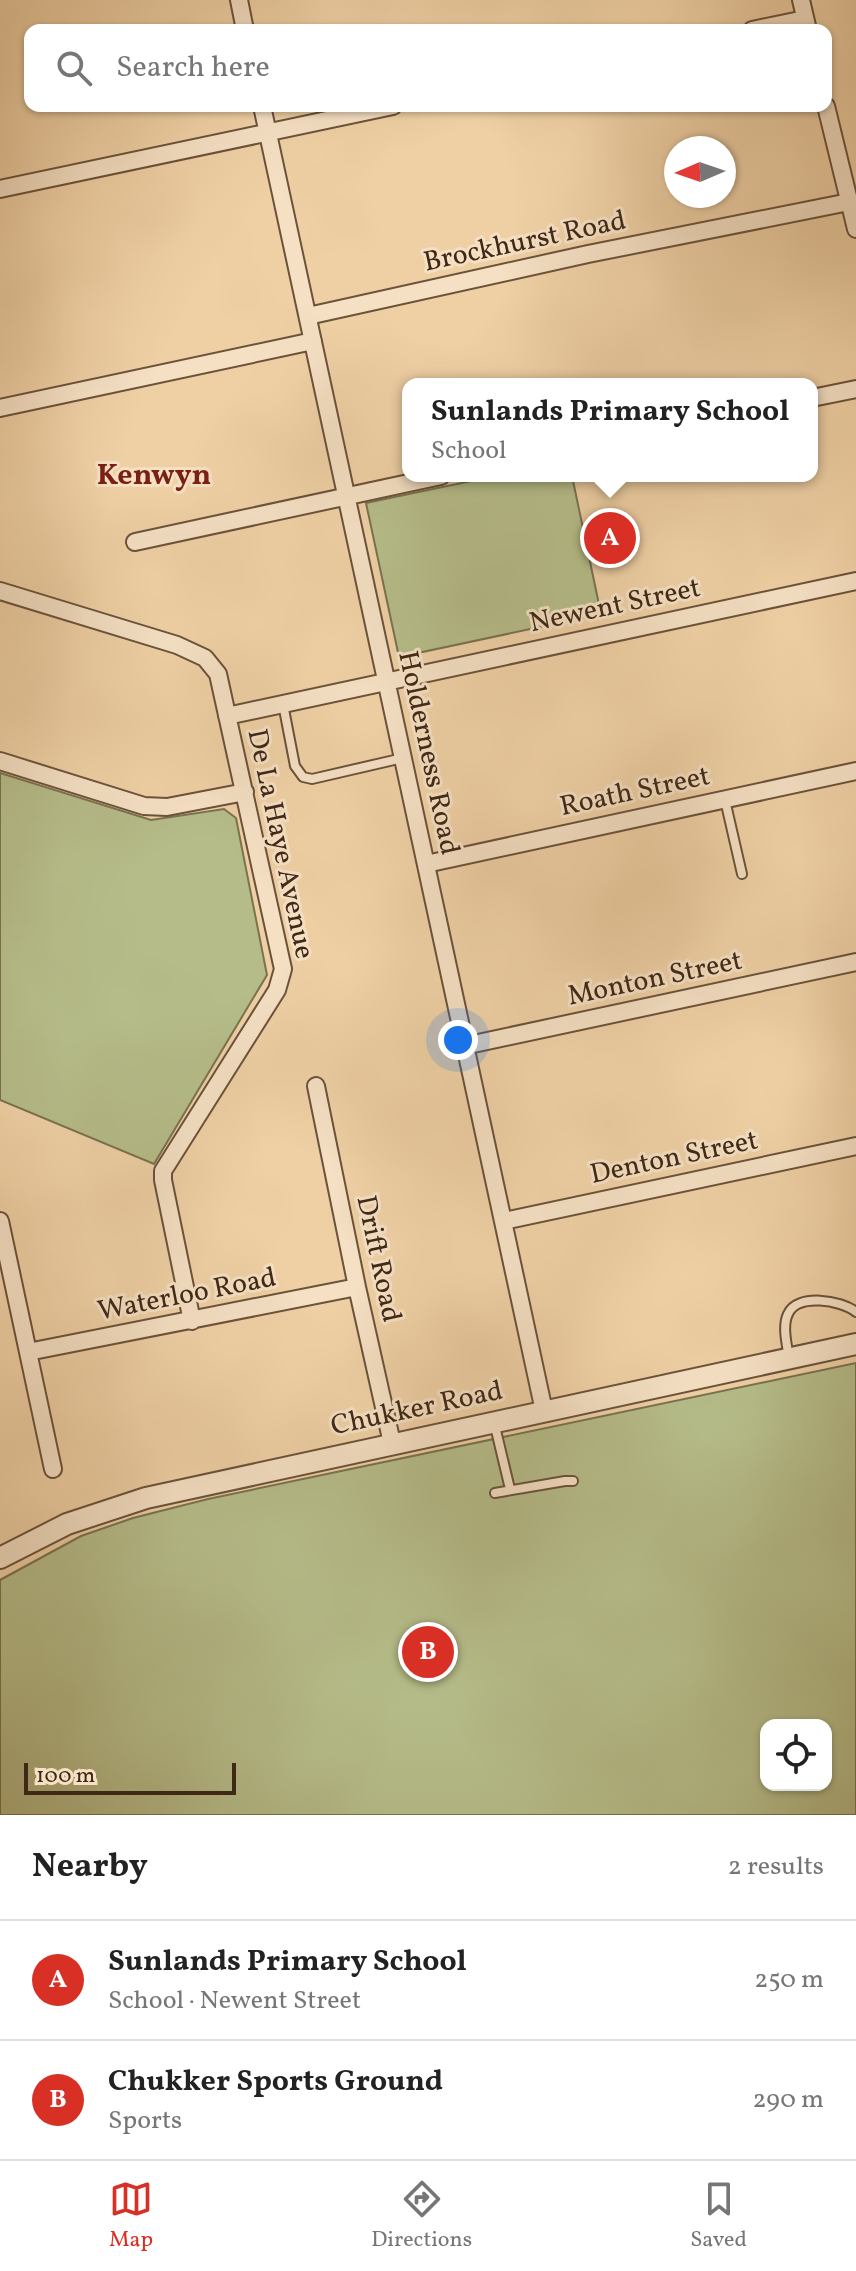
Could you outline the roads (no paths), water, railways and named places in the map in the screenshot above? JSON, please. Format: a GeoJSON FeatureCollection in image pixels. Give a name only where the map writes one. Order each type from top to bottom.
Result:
{"type":"FeatureCollection","features":[{"type":"Feature","properties":{"kind":"street"},"geometry":{"type":"LineString","coordinates":[[239,0],[244,24]]}},
{"type":"Feature","properties":{"kind":"street"},"geometry":{"type":"LineString","coordinates":[[801,0],[806,24]]}},
{"type":"Feature","properties":{"kind":"street","name":"Holderness Road"},"geometry":{"type":"LineString","coordinates":[[263,112],[544,1411]]}},
{"type":"Feature","properties":{"kind":"street"},"geometry":{"type":"LineString","coordinates":[[0,189],[365,112]]}},
{"type":"Feature","properties":{"kind":"street"},"geometry":{"type":"LineString","coordinates":[[827,112],[856,229]]}},
{"type":"Feature","properties":{"kind":"street","name":"Brockhurst Road"},"geometry":{"type":"LineString","coordinates":[[308,316],[573,257],[849,202]]}},
{"type":"Feature","properties":{"kind":"street"},"geometry":{"type":"LineString","coordinates":[[0,408],[313,341]]}},
{"type":"Feature","properties":{"kind":"street"},"geometry":{"type":"LineString","coordinates":[[818,397],[856,389]]}},
{"type":"Feature","properties":{"kind":"street"},"geometry":{"type":"LineString","coordinates":[[135,542],[412,482]]}},
{"type":"Feature","properties":{"kind":"street","name":"Newent Street"},"geometry":{"type":"LineString","coordinates":[[227,716],[856,581]]}},
{"type":"Feature","properties":{"kind":"street","name":"De La Haye Avenue"},"geometry":{"type":"LineString","coordinates":[[0,591],[177,645],[205,658],[218,674],[282,975],[277,990],[163,1171],[192,1321]]}},
{"type":"Feature","properties":{"kind":"street"},"geometry":{"type":"LineString","coordinates":[[0,761],[144,806],[167,807],[245,792]]}},
{"type":"Feature","properties":{"kind":"street","name":"Roath Street"},"geometry":{"type":"LineString","coordinates":[[426,864],[856,771]]}},
{"type":"Feature","properties":{"kind":"street","name":"Monton Street"},"geometry":{"type":"LineString","coordinates":[[464,1046],[856,962]]}},
{"type":"Feature","properties":{"kind":"street","name":"Drift Road"},"geometry":{"type":"LineString","coordinates":[[316,1086],[392,1443]]}},
{"type":"Feature","properties":{"kind":"street","name":"Denton Street"},"geometry":{"type":"LineString","coordinates":[[504,1221],[856,1146]]}},
{"type":"Feature","properties":{"kind":"street"},"geometry":{"type":"LineString","coordinates":[[0,1221],[53,1469]]}},
{"type":"Feature","properties":{"kind":"street","name":"Waterloo Road"},"geometry":{"type":"LineString","coordinates":[[28,1352],[357,1287]]}},
{"type":"Feature","properties":{"kind":"street","name":"Chukker Road"},"geometry":{"type":"LineString","coordinates":[[0,1558],[67,1524],[105,1509],[392,1443],[856,1344]]}},
{"type":"Feature","properties":{"kind":"lane"},"geometry":{"type":"LineString","coordinates":[[283,703],[295,766],[303,777],[312,779],[403,758]]}},
{"type":"Feature","properties":{"kind":"lane"},"geometry":{"type":"LineString","coordinates":[[725,799],[742,874]]}},
{"type":"Feature","properties":{"kind":"lane"},"geometry":{"type":"LineString","coordinates":[[789,1359],[786,1323],[793,1307],[833,1300],[846,1304],[856,1312]]}},
{"type":"Feature","properties":{"kind":"lane"},"geometry":{"type":"LineString","coordinates":[[494,1421],[510,1489]]}},
{"type":"Feature","properties":{"kind":"lane"},"geometry":{"type":"LineString","coordinates":[[495,1493],[573,1481]]}},
{"type":"Feature","properties":{"kind":"place","name":"Sunlands Primary School"},"geometry":{"type":"Point","coordinates":[610,538]}},
{"type":"Feature","properties":{"kind":"place","name":"Chukker Sports Ground"},"geometry":{"type":"Point","coordinates":[428,1652]}},
{"type":"Feature","properties":{"kind":"district","name":"Kenwyn"},"geometry":{"type":"Point","coordinates":[154,476]}}]}
